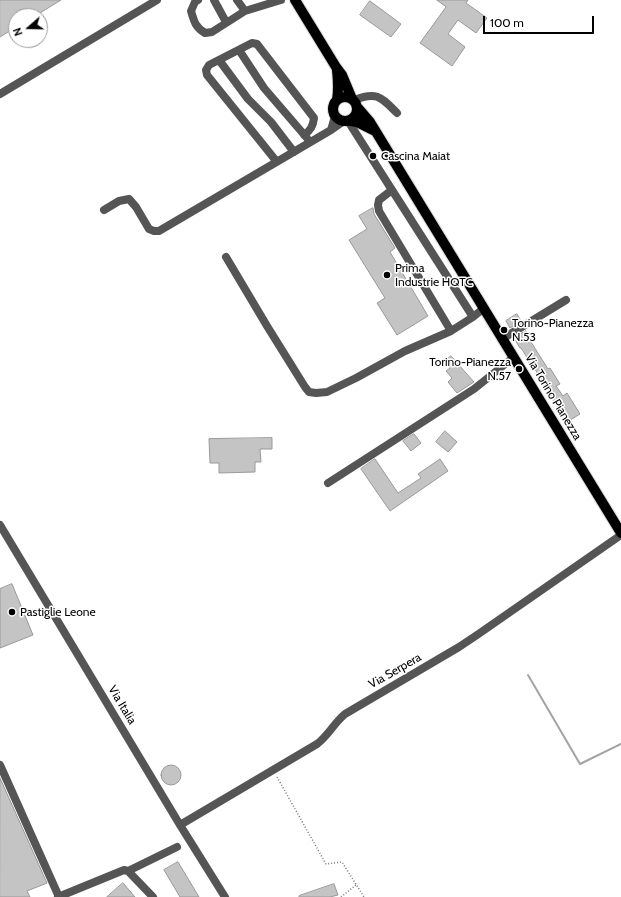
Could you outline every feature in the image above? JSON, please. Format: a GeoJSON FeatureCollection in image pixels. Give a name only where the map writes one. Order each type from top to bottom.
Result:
{"type":"FeatureCollection","features":[{"type":"Feature","properties":{"kind":"main road","name":"Via Torino Pianezza"},"geometry":{"type":"LineString","coordinates":[[295,0],[342,75],[355,103],[370,122],[621,534]]}},
{"type":"Feature","properties":{"kind":"main road","name":"Via Torino Pianezza"},"geometry":{"type":"LineString","coordinates":[[336,66],[338,81],[337,100]]}},
{"type":"Feature","properties":{"kind":"main road"},"geometry":{"type":"LineString","coordinates":[[347,121],[356,116],[355,103],[348,97],[344,96],[334,103],[333,112],[335,116],[347,121],[357,122],[375,131]]}},
{"type":"Feature","properties":{"kind":"street"},"geometry":{"type":"LineString","coordinates":[[0,94],[157,0]]}},
{"type":"Feature","properties":{"kind":"street"},"geometry":{"type":"LineString","coordinates":[[198,0],[195,2],[191,11],[198,29],[205,33],[212,32],[226,22],[262,2],[278,0]]}},
{"type":"Feature","properties":{"kind":"street"},"geometry":{"type":"LineString","coordinates":[[214,0],[226,22]]}},
{"type":"Feature","properties":{"kind":"street"},"geometry":{"type":"LineString","coordinates":[[237,0],[245,11]]}},
{"type":"Feature","properties":{"kind":"street"},"geometry":{"type":"LineString","coordinates":[[277,162],[207,75],[206,70],[209,65],[252,43],[257,44],[314,118],[310,131],[304,135]]}},
{"type":"Feature","properties":{"kind":"street"},"geometry":{"type":"LineString","coordinates":[[239,50],[264,88],[310,142]]}},
{"type":"Feature","properties":{"kind":"street"},"geometry":{"type":"LineString","coordinates":[[219,60],[248,99],[271,122],[294,152]]}},
{"type":"Feature","properties":{"kind":"street"},"geometry":{"type":"LineString","coordinates":[[355,103],[365,96],[376,96],[384,99],[397,113]]}},
{"type":"Feature","properties":{"kind":"street"},"geometry":{"type":"LineString","coordinates":[[332,130],[335,116]]}},
{"type":"Feature","properties":{"kind":"street"},"geometry":{"type":"LineString","coordinates":[[104,210],[119,201],[129,199],[136,207],[149,229],[158,232],[347,121],[473,317]]}},
{"type":"Feature","properties":{"kind":"street"},"geometry":{"type":"LineString","coordinates":[[392,190],[379,200],[379,211],[450,331]]}},
{"type":"Feature","properties":{"kind":"street"},"geometry":{"type":"LineString","coordinates":[[226,257],[271,333],[309,392],[326,392],[356,378],[404,351],[450,331],[473,317],[484,308]]}},
{"type":"Feature","properties":{"kind":"street"},"geometry":{"type":"LineString","coordinates":[[502,339],[566,300]]}},
{"type":"Feature","properties":{"kind":"street"},"geometry":{"type":"LineString","coordinates":[[328,483],[474,389],[514,357]]}},
{"type":"Feature","properties":{"kind":"street","name":"Via Italia"},"geometry":{"type":"LineString","coordinates":[[0,525],[180,825],[225,897]]}},
{"type":"Feature","properties":{"kind":"street","name":"Via Serpera"},"geometry":{"type":"LineString","coordinates":[[180,825],[317,744],[344,714],[477,636],[621,534]]}},
{"type":"Feature","properties":{"kind":"street"},"geometry":{"type":"LineString","coordinates":[[0,765],[59,897],[124,870],[128,871],[178,847]]}},
{"type":"Feature","properties":{"kind":"street"},"geometry":{"type":"LineString","coordinates":[[128,871],[153,897]]}},
{"type":"Feature","properties":{"kind":"path"},"geometry":{"type":"LineString","coordinates":[[273,770],[326,864],[342,862],[364,897]]}},
{"type":"Feature","properties":{"kind":"path"},"geometry":{"type":"LineString","coordinates":[[341,897],[356,885]]}},
{"type":"Feature","properties":{"kind":"building"},"geometry":{"type":"Polygon","coordinates":[[[0,0],[61,0],[48,8],[8,8],[8,32],[0,37],[0,0]]]}},
{"type":"Feature","properties":{"kind":"building"},"geometry":{"type":"Polygon","coordinates":[[[437,0],[468,0],[466,3],[487,18],[476,33],[458,20],[448,34],[465,47],[452,66],[420,43],[446,7],[437,0]]]}},
{"type":"Feature","properties":{"kind":"building"},"geometry":{"type":"Polygon","coordinates":[[[370,1],[401,24],[391,37],[360,15],[370,1]]]}},
{"type":"Feature","properties":{"kind":"building","name":"Prima Industrie HQTC"},"geometry":{"type":"Polygon","coordinates":[[[373,208],[374,214],[395,248],[390,252],[428,316],[397,335],[377,303],[385,298],[349,240],[367,229],[359,216],[373,208]]]}},
{"type":"Feature","properties":{"kind":"building"},"geometry":{"type":"Polygon","coordinates":[[[517,314],[521,321],[510,328],[506,321],[517,314]]]}},
{"type":"Feature","properties":{"kind":"building"},"geometry":{"type":"Polygon","coordinates":[[[526,331],[548,369],[550,368],[560,384],[556,386],[563,396],[567,393],[580,414],[567,422],[514,338],[526,331]]]}},
{"type":"Feature","properties":{"kind":"building"},"geometry":{"type":"Polygon","coordinates":[[[451,356],[474,382],[457,393],[448,382],[452,378],[446,371],[450,368],[445,361],[451,356]]]}},
{"type":"Feature","properties":{"kind":"building"},"geometry":{"type":"Polygon","coordinates":[[[445,431],[457,442],[448,452],[436,442],[445,431]]]}},
{"type":"Feature","properties":{"kind":"building"},"geometry":{"type":"Polygon","coordinates":[[[414,434],[421,443],[411,451],[403,441],[414,434]]]}},
{"type":"Feature","properties":{"kind":"building"},"geometry":{"type":"Polygon","coordinates":[[[272,438],[272,449],[260,449],[261,462],[255,462],[255,472],[219,473],[219,463],[210,463],[209,439],[272,438]]]}},
{"type":"Feature","properties":{"kind":"building"},"geometry":{"type":"Polygon","coordinates":[[[375,459],[398,493],[421,478],[418,474],[440,459],[448,471],[390,511],[361,469],[375,459]]]}},
{"type":"Feature","properties":{"kind":"building","name":"Pastiglie Leone"},"geometry":{"type":"Polygon","coordinates":[[[12,584],[33,635],[0,648],[0,589],[12,584]]]}},
{"type":"Feature","properties":{"kind":"building"},"geometry":{"type":"Polygon","coordinates":[[[171,765],[178,768],[181,775],[178,782],[171,785],[164,782],[161,775],[164,768],[171,765]]]}},
{"type":"Feature","properties":{"kind":"building"},"geometry":{"type":"Polygon","coordinates":[[[0,778],[47,883],[27,891],[30,897],[0,897],[0,778]]]}},
{"type":"Feature","properties":{"kind":"building"},"geometry":{"type":"Polygon","coordinates":[[[178,862],[199,897],[180,897],[164,870],[178,862]]]}},
{"type":"Feature","properties":{"kind":"building"},"geometry":{"type":"Polygon","coordinates":[[[123,883],[135,897],[107,897],[123,883]]]}},
{"type":"Feature","properties":{"kind":"building"},"geometry":{"type":"Polygon","coordinates":[[[334,884],[338,895],[330,897],[299,897],[299,896],[334,884]]]}},
{"type":"Feature","properties":{"kind":"waterway"},"geometry":{"type":"LineString","coordinates":[[528,675],[580,764],[621,744]]}},
{"type":"Feature","properties":{"kind":"place","name":"Cascina Maiat"},"geometry":{"type":"Point","coordinates":[373,156]}},
{"type":"Feature","properties":{"kind":"place","name":"Prima Industrie HQTC"},"geometry":{"type":"Point","coordinates":[387,275]}},
{"type":"Feature","properties":{"kind":"place","name":"Torino-Pianezza N.53"},"geometry":{"type":"Point","coordinates":[504,330]}},
{"type":"Feature","properties":{"kind":"place","name":"Torino-Pianezza N.57"},"geometry":{"type":"Point","coordinates":[519,369]}},
{"type":"Feature","properties":{"kind":"place","name":"Pastiglie Leone"},"geometry":{"type":"Point","coordinates":[12,612]}}]}
